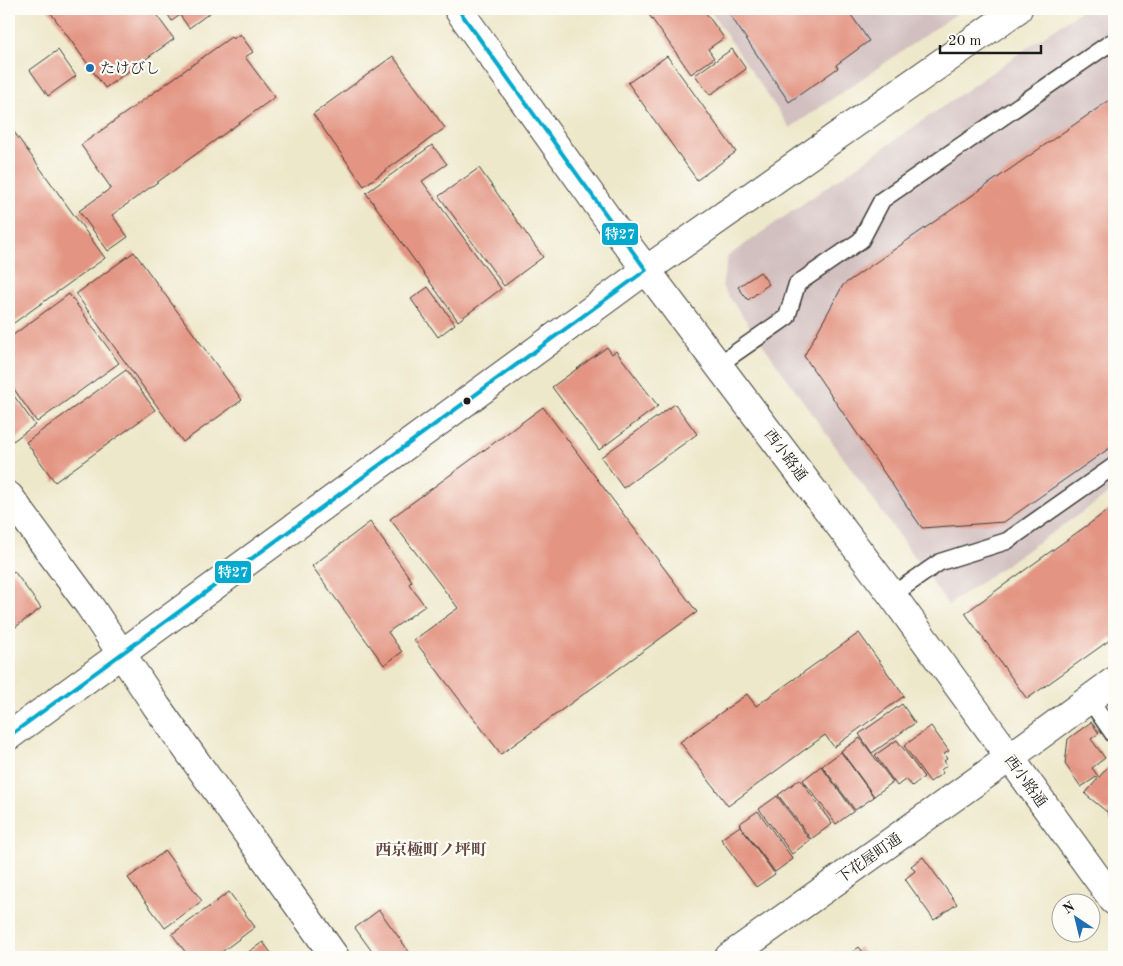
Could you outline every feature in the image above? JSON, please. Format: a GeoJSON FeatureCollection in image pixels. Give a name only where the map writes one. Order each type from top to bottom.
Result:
{"type":"FeatureCollection","features":[{"type":"Feature","properties":{"kind":"street","name":"西小路通"},"geometry":{"type":"LineString","coordinates":[[458,9],[646,270],[892,595],[1114,901]]}},
{"type":"Feature","properties":{"kind":"street"},"geometry":{"type":"LineString","coordinates":[[9,736],[646,270],[1018,9]]}},
{"type":"Feature","properties":{"kind":"street"},"geometry":{"type":"LineString","coordinates":[[9,496],[89,605],[157,707],[336,957]]}},
{"type":"Feature","properties":{"kind":"street","name":"下花屋町通"},"geometry":{"type":"LineString","coordinates":[[729,957],[1114,681]]}},
{"type":"Feature","properties":{"kind":"lane"},"geometry":{"type":"LineString","coordinates":[[718,365],[787,317],[797,284],[861,240],[882,200],[1110,43],[1114,48]]}},
{"type":"Feature","properties":{"kind":"lane"},"geometry":{"type":"LineString","coordinates":[[892,595],[940,562],[1006,541],[1114,466]]}},
{"type":"Feature","properties":{"kind":"lane"},"geometry":{"type":"LineString","coordinates":[[1089,699],[1114,735]]}},
{"type":"Feature","properties":{"kind":"shaded area"},"geometry":{"type":"Polygon","coordinates":[[[709,9],[956,9],[959,12],[790,128],[709,9]]]}},
{"type":"Feature","properties":{"kind":"shaded area"},"geometry":{"type":"Polygon","coordinates":[[[1083,9],[1114,9],[1114,490],[948,605],[722,287],[728,256],[1083,9]]]}},
{"type":"Feature","properties":{"kind":"building"},"geometry":{"type":"Polygon","coordinates":[[[48,9],[152,9],[174,39],[105,88],[48,9]]]}},
{"type":"Feature","properties":{"kind":"building"},"geometry":{"type":"Polygon","coordinates":[[[164,9],[215,9],[189,28],[180,15],[172,21],[164,9]]]}},
{"type":"Feature","properties":{"kind":"building"},"geometry":{"type":"Polygon","coordinates":[[[645,9],[703,9],[724,38],[708,49],[714,58],[691,74],[645,9]]]}},
{"type":"Feature","properties":{"kind":"building"},"geometry":{"type":"Polygon","coordinates":[[[726,9],[770,9],[776,17],[789,9],[847,9],[869,41],[836,65],[838,68],[789,102],[726,9]]]}},
{"type":"Feature","properties":{"kind":"building"},"geometry":{"type":"Polygon","coordinates":[[[240,34],[253,52],[245,57],[275,97],[112,215],[128,237],[108,251],[79,211],[111,188],[81,145],[231,37],[233,39],[240,34]]]}},
{"type":"Feature","properties":{"kind":"building"},"geometry":{"type":"Polygon","coordinates":[[[732,49],[746,69],[710,95],[695,75],[732,49]]]}},
{"type":"Feature","properties":{"kind":"building"},"geometry":{"type":"Polygon","coordinates":[[[58,50],[76,76],[48,96],[30,70],[58,50]]]}},
{"type":"Feature","properties":{"kind":"building"},"geometry":{"type":"Polygon","coordinates":[[[393,56],[445,128],[364,186],[313,114],[393,56]]]}},
{"type":"Feature","properties":{"kind":"building"},"geometry":{"type":"Polygon","coordinates":[[[667,56],[736,152],[697,180],[628,83],[667,56]]]}},
{"type":"Feature","properties":{"kind":"building"},"geometry":{"type":"Polygon","coordinates":[[[1114,97],[1114,445],[1004,522],[922,528],[804,356],[843,285],[1114,97]]]}},
{"type":"Feature","properties":{"kind":"building"},"geometry":{"type":"Polygon","coordinates":[[[9,125],[105,258],[11,325],[9,322],[9,125]]]}},
{"type":"Feature","properties":{"kind":"building"},"geometry":{"type":"Polygon","coordinates":[[[432,145],[447,164],[422,181],[501,289],[458,321],[366,193],[432,145]]]}},
{"type":"Feature","properties":{"kind":"building"},"geometry":{"type":"Polygon","coordinates":[[[479,168],[543,257],[504,286],[439,196],[479,168]]]}},
{"type":"Feature","properties":{"kind":"building"},"geometry":{"type":"Polygon","coordinates":[[[134,252],[242,400],[183,442],[76,294],[134,252]]]}},
{"type":"Feature","properties":{"kind":"building"},"geometry":{"type":"Polygon","coordinates":[[[760,272],[769,284],[748,300],[738,287],[760,272]]]}},
{"type":"Feature","properties":{"kind":"building"},"geometry":{"type":"Polygon","coordinates":[[[428,287],[455,324],[438,337],[411,299],[428,287]]]}},
{"type":"Feature","properties":{"kind":"building"},"geometry":{"type":"Polygon","coordinates":[[[69,294],[119,363],[37,422],[9,382],[9,338],[69,294]]]}},
{"type":"Feature","properties":{"kind":"building"},"geometry":{"type":"Polygon","coordinates":[[[607,347],[612,354],[616,351],[658,406],[599,450],[552,387],[607,347]]]}},
{"type":"Feature","properties":{"kind":"building"},"geometry":{"type":"Polygon","coordinates":[[[126,370],[155,410],[55,482],[26,442],[126,370]]]}},
{"type":"Feature","properties":{"kind":"building"},"geometry":{"type":"Polygon","coordinates":[[[9,389],[35,425],[13,441],[9,434],[9,389]]]}},
{"type":"Feature","properties":{"kind":"building"},"geometry":{"type":"Polygon","coordinates":[[[675,404],[697,434],[623,488],[601,457],[675,404]]]}},
{"type":"Feature","properties":{"kind":"building"},"geometry":{"type":"Polygon","coordinates":[[[543,407],[697,612],[501,754],[414,640],[458,608],[390,519],[543,407]]]}},
{"type":"Feature","properties":{"kind":"building"},"geometry":{"type":"Polygon","coordinates":[[[1114,506],[1114,637],[1027,699],[965,613],[1114,506]]]}},
{"type":"Feature","properties":{"kind":"building"},"geometry":{"type":"Polygon","coordinates":[[[370,522],[412,581],[409,584],[425,606],[388,632],[402,652],[384,665],[312,566],[370,522]]]}},
{"type":"Feature","properties":{"kind":"building"},"geometry":{"type":"Polygon","coordinates":[[[14,571],[41,608],[9,632],[9,576],[14,571]]]}},
{"type":"Feature","properties":{"kind":"building"},"geometry":{"type":"Polygon","coordinates":[[[859,633],[904,696],[834,747],[825,735],[728,806],[680,742],[747,694],[756,706],[859,633]]]}},
{"type":"Feature","properties":{"kind":"building"},"geometry":{"type":"Polygon","coordinates":[[[902,704],[915,723],[872,753],[859,734],[902,704]]]}},
{"type":"Feature","properties":{"kind":"building"},"geometry":{"type":"Polygon","coordinates":[[[1091,722],[1099,733],[1091,739],[1105,758],[1092,768],[1098,776],[1081,787],[1065,764],[1068,739],[1091,722]]]}},
{"type":"Feature","properties":{"kind":"building"},"geometry":{"type":"Polygon","coordinates":[[[931,726],[949,751],[944,754],[947,759],[944,761],[947,765],[941,770],[943,773],[930,782],[904,746],[931,726]]]}},
{"type":"Feature","properties":{"kind":"building"},"geometry":{"type":"Polygon","coordinates":[[[860,738],[893,782],[874,796],[841,751],[860,738]]]}},
{"type":"Feature","properties":{"kind":"building"},"geometry":{"type":"Polygon","coordinates":[[[897,740],[924,777],[912,786],[906,779],[897,786],[875,755],[897,740]]]}},
{"type":"Feature","properties":{"kind":"building"},"geometry":{"type":"Polygon","coordinates":[[[841,752],[874,797],[855,810],[822,766],[841,752]]]}},
{"type":"Feature","properties":{"kind":"building"},"geometry":{"type":"Polygon","coordinates":[[[1111,763],[1114,765],[1114,804],[1107,812],[1085,794],[1111,763]]]}},
{"type":"Feature","properties":{"kind":"building"},"geometry":{"type":"Polygon","coordinates":[[[821,766],[854,811],[836,824],[803,780],[821,766]]]}},
{"type":"Feature","properties":{"kind":"building"},"geometry":{"type":"Polygon","coordinates":[[[800,779],[832,824],[811,839],[778,795],[800,779]]]}},
{"type":"Feature","properties":{"kind":"building"},"geometry":{"type":"Polygon","coordinates":[[[777,796],[810,840],[792,854],[759,809],[777,796]]]}},
{"type":"Feature","properties":{"kind":"building"},"geometry":{"type":"Polygon","coordinates":[[[1114,806],[1114,822],[1107,815],[1114,806]]]}},
{"type":"Feature","properties":{"kind":"building"},"geometry":{"type":"Polygon","coordinates":[[[758,811],[793,859],[775,872],[739,824],[758,811]]]}},
{"type":"Feature","properties":{"kind":"building"},"geometry":{"type":"Polygon","coordinates":[[[740,826],[775,874],[756,887],[721,839],[740,826]]]}},
{"type":"Feature","properties":{"kind":"building"},"geometry":{"type":"Polygon","coordinates":[[[165,851],[202,901],[165,928],[128,878],[165,851]]]}},
{"type":"Feature","properties":{"kind":"building"},"geometry":{"type":"Polygon","coordinates":[[[923,857],[957,904],[934,920],[905,879],[915,871],[911,866],[923,857]]]}},
{"type":"Feature","properties":{"kind":"building"},"geometry":{"type":"Polygon","coordinates":[[[229,892],[255,927],[215,957],[189,957],[172,934],[229,892]]]}},
{"type":"Feature","properties":{"kind":"building"},"geometry":{"type":"Polygon","coordinates":[[[379,910],[413,957],[376,957],[355,928],[379,910]]]}},
{"type":"Feature","properties":{"kind":"building"},"geometry":{"type":"Polygon","coordinates":[[[263,942],[274,957],[241,957],[263,942]]]}},
{"type":"Feature","properties":{"kind":"building"},"geometry":{"type":"Polygon","coordinates":[[[859,947],[867,957],[846,957],[859,947]]]}},
{"type":"Feature","properties":{"kind":"transit line","name":"特27"},"geometry":{"type":"LineString","coordinates":[[9,736],[646,270],[458,9]]}},
{"type":"Feature","properties":{"kind":"place","name":"たけびし"},"geometry":{"type":"Point","coordinates":[90,68]}},
{"type":"Feature","properties":{"kind":"district","name":"西京極町ノ坪町"},"geometry":{"type":"Point","coordinates":[431,849]}}]}
